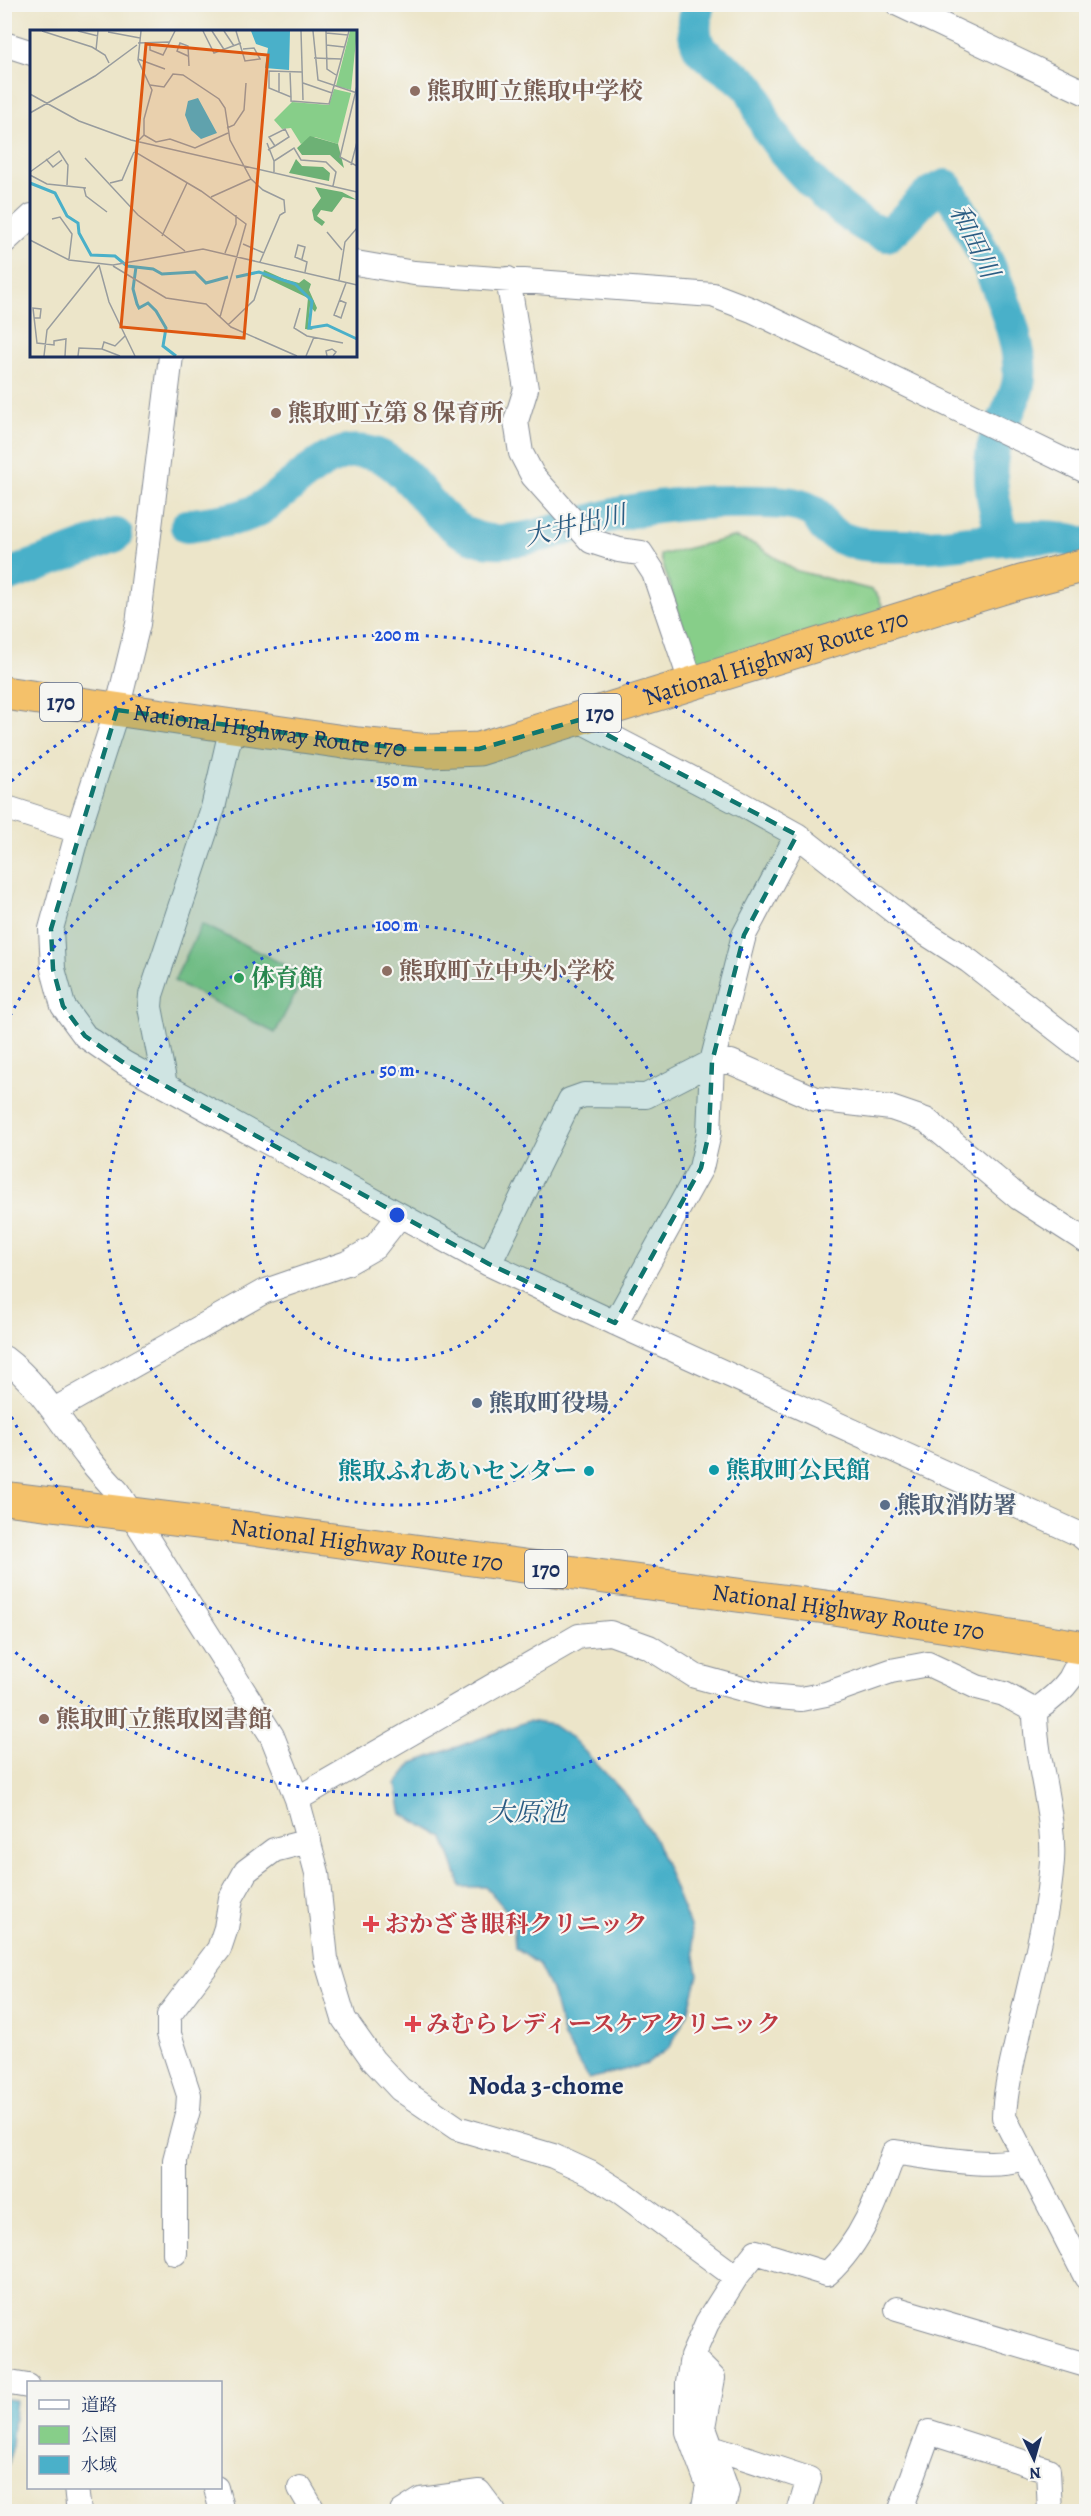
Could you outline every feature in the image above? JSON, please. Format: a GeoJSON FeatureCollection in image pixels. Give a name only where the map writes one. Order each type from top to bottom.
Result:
{"type":"FeatureCollection","features":[{"type":"Feature","properties":{"kind":"highway","name":"National Highway Route 170"},"geometry":{"type":"LineString","coordinates":[[4,693],[381,747],[449,751],[479,749],[1021,582],[1078,568]]}},
{"type":"Feature","properties":{"kind":"highway","name":"National Highway Route 170"},"geometry":{"type":"LineString","coordinates":[[4,1478],[256,1530],[809,1605],[1086,1648]]}},
{"type":"Feature","properties":{"kind":"highway","name":"National Highway Route 170"},"geometry":{"type":"LineString","coordinates":[[4,1498],[124,1504],[885,1594],[1046,1620],[1086,1624]]}},
{"type":"Feature","properties":{"kind":"street"},"geometry":{"type":"LineString","coordinates":[[898,4],[1086,93]]}},
{"type":"Feature","properties":{"kind":"street"},"geometry":{"type":"LineString","coordinates":[[4,44],[30,52]]}},
{"type":"Feature","properties":{"kind":"street"},"geometry":{"type":"LineString","coordinates":[[4,242],[30,218]]}},
{"type":"Feature","properties":{"kind":"street"},"geometry":{"type":"LineString","coordinates":[[357,263],[414,273],[712,295],[752,310],[1086,471]]}},
{"type":"Feature","properties":{"kind":"street"},"geometry":{"type":"LineString","coordinates":[[508,279],[526,389],[516,421],[521,453],[533,476],[591,541],[641,553],[654,573],[692,685]]}},
{"type":"Feature","properties":{"kind":"street"},"geometry":{"type":"LineString","coordinates":[[171,357],[138,624],[117,710],[78,831],[51,929],[53,969],[63,1006],[85,1036],[124,1063],[489,1264],[1079,1534],[1086,1540]]}},
{"type":"Feature","properties":{"kind":"street"},"geometry":{"type":"LineString","coordinates":[[579,720],[797,835],[905,920],[969,961],[1086,1052]]}},
{"type":"Feature","properties":{"kind":"street"},"geometry":{"type":"LineString","coordinates":[[165,1085],[150,1007],[151,995],[213,808],[232,726]]}},
{"type":"Feature","properties":{"kind":"street"},"geometry":{"type":"LineString","coordinates":[[5,810],[78,831]]}},
{"type":"Feature","properties":{"kind":"street"},"geometry":{"type":"LineString","coordinates":[[615,1323],[701,1168],[708,1133],[712,1062],[744,935],[797,835]]}},
{"type":"Feature","properties":{"kind":"street"},"geometry":{"type":"LineString","coordinates":[[489,1264],[570,1100],[584,1095],[646,1096],[712,1062],[731,1062],[816,1099],[891,1108],[926,1120],[1019,1198],[1086,1241]]}},
{"type":"Feature","properties":{"kind":"street"},"geometry":{"type":"LineString","coordinates":[[54,1410],[263,1292],[346,1263],[375,1247],[400,1215]]}},
{"type":"Feature","properties":{"kind":"street"},"geometry":{"type":"LineString","coordinates":[[4,1359],[18,1368],[54,1410],[86,1456],[124,1504],[272,1736],[297,1799],[317,1873],[326,1959],[344,2019],[373,2060],[400,2089],[457,2128],[553,2156],[590,2173],[622,2193],[736,2277]]}},
{"type":"Feature","properties":{"kind":"street"},"geometry":{"type":"LineString","coordinates":[[297,1799],[579,1636],[610,1634],[649,1647],[695,1676],[768,1696],[801,1699],[826,1694],[891,1671],[928,1664],[977,1688],[1004,1694],[1035,1712]]}},
{"type":"Feature","properties":{"kind":"street"},"geometry":{"type":"LineString","coordinates":[[1035,1712],[1051,1700],[1069,1679],[1076,1665],[1086,1656]]}},
{"type":"Feature","properties":{"kind":"street"},"geometry":{"type":"LineString","coordinates":[[1035,1712],[1035,1731],[1049,1820],[1052,1859],[1032,1973],[1005,2094],[1004,2117],[1086,2277]]}},
{"type":"Feature","properties":{"kind":"street"},"geometry":{"type":"LineString","coordinates":[[175,2253],[175,2160],[188,2110],[189,2095],[169,2034],[169,2016],[219,1949],[226,1928],[231,1898],[246,1870],[274,1850],[309,1842]]}},
{"type":"Feature","properties":{"kind":"street"},"geometry":{"type":"LineString","coordinates":[[703,2511],[708,2485],[688,2432],[688,2383],[692,2357],[707,2323],[736,2277],[756,2252],[827,2274],[842,2261],[865,2227],[894,2152],[992,2163],[1016,2162],[1024,2157]]}},
{"type":"Feature","properties":{"kind":"street"},"geometry":{"type":"LineString","coordinates":[[897,2310],[1086,2365]]}},
{"type":"Feature","properties":{"kind":"street"},"geometry":{"type":"LineString","coordinates":[[692,2357],[713,2378],[704,2427],[727,2491],[722,2511]]}},
{"type":"Feature","properties":{"kind":"street"},"geometry":{"type":"LineString","coordinates":[[4,2382],[27,2386]]}},
{"type":"Feature","properties":{"kind":"street"},"geometry":{"type":"LineString","coordinates":[[900,2511],[929,2432],[1048,2470],[1050,2511]]}},
{"type":"Feature","properties":{"kind":"street"},"geometry":{"type":"LineString","coordinates":[[712,2447],[809,2479],[799,2511]]}},
{"type":"Feature","properties":{"kind":"street"},"geometry":{"type":"LineString","coordinates":[[300,2488],[314,2511]]}},
{"type":"Feature","properties":{"kind":"street"},"geometry":{"type":"LineString","coordinates":[[76,2489],[79,2511]]}},
{"type":"Feature","properties":{"kind":"street"},"geometry":{"type":"LineString","coordinates":[[216,2489],[222,2511]]}},
{"type":"Feature","properties":{"kind":"street"},"geometry":{"type":"LineString","coordinates":[[402,2511],[421,2500],[480,2492],[494,2511]]}},
{"type":"Feature","properties":{"kind":"highlighted area"},"geometry":{"type":"Polygon","coordinates":[[[117,710],[404,749],[479,749],[579,720],[797,835],[744,935],[712,1062],[709,1133],[701,1168],[615,1323],[489,1264],[124,1063],[85,1036],[63,1006],[53,969],[51,929],[117,710]]]}},
{"type":"Feature","properties":{"kind":"green space"},"geometry":{"type":"Polygon","coordinates":[[[734,537],[756,545],[794,570],[872,590],[878,596],[885,612],[697,673],[660,555],[734,537]]]}},
{"type":"Feature","properties":{"kind":"green space","name":"体育館"},"geometry":{"type":"Polygon","coordinates":[[[202,924],[305,975],[275,1033],[174,981],[202,924]]]}},
{"type":"Feature","properties":{"kind":"water","name":"大原池"},"geometry":{"type":"Polygon","coordinates":[[[528,1721],[553,1725],[572,1738],[627,1796],[655,1839],[690,1926],[698,1975],[688,2013],[670,2047],[647,2064],[589,2079],[564,2038],[551,1990],[538,1964],[515,1948],[513,1918],[486,1887],[461,1887],[444,1838],[402,1814],[396,1784],[413,1763],[528,1721]]]}},
{"type":"Feature","properties":{"kind":"water"},"geometry":{"type":"Polygon","coordinates":[[[5,2399],[16,2400],[9,2464],[5,2467],[5,2399]]]}},
{"type":"Feature","properties":{"kind":"waterway","name":"和田川"},"geometry":{"type":"LineString","coordinates":[[698,4],[694,27],[700,49],[747,85],[754,95],[766,125],[779,144],[822,192],[839,207],[872,229],[887,235],[936,190],[946,186],[957,204],[984,254],[996,283],[1015,339],[1019,364],[1016,393],[995,441],[991,461],[993,494],[1003,539]]}},
{"type":"Feature","properties":{"kind":"waterway","name":"大井出川"},"geometry":{"type":"LineString","coordinates":[[187,526],[250,514],[326,460],[348,452],[371,453],[391,463],[407,477],[439,513],[457,528],[478,538],[504,541],[520,539],[649,508],[698,503],[748,502],[784,503],[805,507],[816,514],[824,526],[835,535],[842,539],[866,544],[927,546],[1009,538],[1053,537],[1071,540],[1086,546]]}},
{"type":"Feature","properties":{"kind":"waterway","name":"大井出川"},"geometry":{"type":"LineString","coordinates":[[4,577],[116,535]]}},
{"type":"Feature","properties":{"kind":"place","name":"熊取町立熊取中学校"},"geometry":{"type":"Point","coordinates":[415,91]}},
{"type":"Feature","properties":{"kind":"place","name":"熊取町立第８保育所"},"geometry":{"type":"Point","coordinates":[276,413]}},
{"type":"Feature","properties":{"kind":"place","name":"熊取町立中央小学校"},"geometry":{"type":"Point","coordinates":[387,971]}},
{"type":"Feature","properties":{"kind":"place","name":"体育館"},"geometry":{"type":"Point","coordinates":[239,978]}},
{"type":"Feature","properties":{"kind":"place","name":"熊取町役場"},"geometry":{"type":"Point","coordinates":[477,1403]}},
{"type":"Feature","properties":{"kind":"place","name":"熊取町公民館"},"geometry":{"type":"Point","coordinates":[714,1470]}},
{"type":"Feature","properties":{"kind":"place","name":"熊取ふれあいセンター"},"geometry":{"type":"Point","coordinates":[589,1471]}},
{"type":"Feature","properties":{"kind":"place","name":"熊取消防署"},"geometry":{"type":"Point","coordinates":[885,1505]}},
{"type":"Feature","properties":{"kind":"place","name":"熊取町立熊取図書館"},"geometry":{"type":"Point","coordinates":[44,1719]}},
{"type":"Feature","properties":{"kind":"place","name":"おかざき眼科クリニック"},"geometry":{"type":"Point","coordinates":[371,1924]}},
{"type":"Feature","properties":{"kind":"place","name":"みむらレディースケアクリニック"},"geometry":{"type":"Point","coordinates":[413,2024]}},
{"type":"Feature","properties":{"kind":"district","name":"Noda 3-chome"},"geometry":{"type":"Point","coordinates":[546,2085]}}]}
